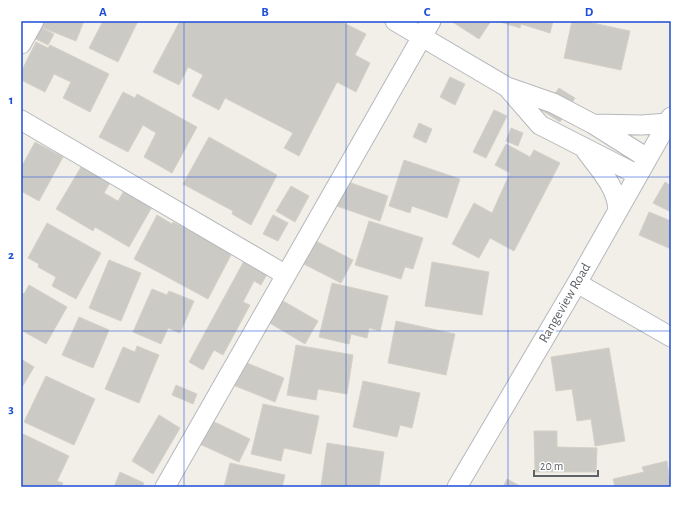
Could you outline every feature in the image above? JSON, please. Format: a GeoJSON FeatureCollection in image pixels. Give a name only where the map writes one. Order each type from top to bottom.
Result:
{"type":"FeatureCollection","features":[{"type":"Feature","properties":{"kind":"street"},"geometry":{"type":"LineString","coordinates":[[21,44],[34,21]]}},
{"type":"Feature","properties":{"kind":"street"},"geometry":{"type":"LineString","coordinates":[[395,21],[426,29],[507,87],[540,125],[638,175]]}},
{"type":"Feature","properties":{"kind":"street"},"geometry":{"type":"LineString","coordinates":[[166,487],[426,29]]}},
{"type":"Feature","properties":{"kind":"street"},"geometry":{"type":"LineString","coordinates":[[507,87],[553,103],[593,124],[647,158]]}},
{"type":"Feature","properties":{"kind":"street"},"geometry":{"type":"LineString","coordinates":[[21,120],[286,275]]}},
{"type":"Feature","properties":{"kind":"street"},"geometry":{"type":"LineString","coordinates":[[593,124],[642,125],[670,120]]}},
{"type":"Feature","properties":{"kind":"street","name":"Rangeview Road"},"geometry":{"type":"LineString","coordinates":[[457,487],[577,283],[670,120]]}},
{"type":"Feature","properties":{"kind":"street"},"geometry":{"type":"LineString","coordinates":[[582,147],[593,124]]}},
{"type":"Feature","properties":{"kind":"street"},"geometry":{"type":"LineString","coordinates":[[582,147],[607,180],[618,201],[618,210]]}},
{"type":"Feature","properties":{"kind":"street"},"geometry":{"type":"LineString","coordinates":[[577,283],[671,337]]}},
{"type":"Feature","properties":{"kind":"building"},"geometry":{"type":"Polygon","coordinates":[[[43,21],[84,21],[76,41],[41,27],[43,21]]]}},
{"type":"Feature","properties":{"kind":"building"},"geometry":{"type":"Polygon","coordinates":[[[103,21],[138,21],[118,62],[89,48],[103,21]]]}},
{"type":"Feature","properties":{"kind":"building"},"geometry":{"type":"Polygon","coordinates":[[[180,21],[340,21],[366,34],[355,55],[370,63],[356,92],[337,82],[299,156],[284,148],[293,133],[225,98],[219,110],[192,96],[203,75],[188,67],[179,85],[153,72],[180,21]]]}},
{"type":"Feature","properties":{"kind":"building"},"geometry":{"type":"Polygon","coordinates":[[[451,21],[491,21],[479,39],[451,21]]]}},
{"type":"Feature","properties":{"kind":"building"},"geometry":{"type":"Polygon","coordinates":[[[497,21],[553,21],[550,33],[521,24],[520,28],[497,21]]]}},
{"type":"Feature","properties":{"kind":"building"},"geometry":{"type":"Polygon","coordinates":[[[572,21],[583,21],[630,31],[621,70],[564,58],[572,21]]]}},
{"type":"Feature","properties":{"kind":"building"},"geometry":{"type":"Polygon","coordinates":[[[40,27],[54,34],[48,45],[34,38],[40,27]]]}},
{"type":"Feature","properties":{"kind":"building"},"geometry":{"type":"Polygon","coordinates":[[[36,42],[48,48],[50,45],[109,74],[90,112],[63,98],[71,82],[54,74],[45,92],[21,80],[21,72],[36,42]]]}},
{"type":"Feature","properties":{"kind":"building"},"geometry":{"type":"Polygon","coordinates":[[[450,77],[465,84],[455,105],[440,97],[450,77]]]}},
{"type":"Feature","properties":{"kind":"building"},"geometry":{"type":"Polygon","coordinates":[[[559,88],[575,98],[560,122],[535,106],[553,96],[559,88]]]}},
{"type":"Feature","properties":{"kind":"building"},"geometry":{"type":"Polygon","coordinates":[[[123,92],[135,98],[137,94],[197,127],[172,173],[144,157],[156,133],[143,125],[128,152],[99,137],[123,92]]]}},
{"type":"Feature","properties":{"kind":"building"},"geometry":{"type":"Polygon","coordinates":[[[494,110],[507,116],[486,158],[473,152],[494,110]]]}},
{"type":"Feature","properties":{"kind":"building"},"geometry":{"type":"Polygon","coordinates":[[[419,123],[432,129],[426,143],[413,137],[419,123]]]}},
{"type":"Feature","properties":{"kind":"building"},"geometry":{"type":"Polygon","coordinates":[[[511,128],[523,133],[518,146],[506,141],[511,128]]]}},
{"type":"Feature","properties":{"kind":"building"},"geometry":{"type":"Polygon","coordinates":[[[209,137],[277,175],[251,225],[232,214],[233,211],[183,184],[209,137]]]}},
{"type":"Feature","properties":{"kind":"building"},"geometry":{"type":"Polygon","coordinates":[[[35,142],[63,157],[39,201],[21,191],[21,163],[23,164],[35,142]]]}},
{"type":"Feature","properties":{"kind":"building"},"geometry":{"type":"Polygon","coordinates":[[[506,144],[530,157],[534,150],[560,163],[514,251],[490,238],[479,258],[452,244],[474,203],[492,213],[510,173],[495,165],[506,144]]]}},
{"type":"Feature","properties":{"kind":"building"},"geometry":{"type":"Polygon","coordinates":[[[404,160],[460,179],[447,218],[412,206],[410,213],[389,206],[404,160]]]}},
{"type":"Feature","properties":{"kind":"building"},"geometry":{"type":"Polygon","coordinates":[[[81,167],[110,183],[104,193],[118,201],[124,191],[152,207],[129,247],[95,227],[93,231],[56,209],[81,167]]]}},
{"type":"Feature","properties":{"kind":"building"},"geometry":{"type":"Polygon","coordinates":[[[340,179],[388,196],[380,221],[331,204],[340,179]]]}},
{"type":"Feature","properties":{"kind":"building"},"geometry":{"type":"Polygon","coordinates":[[[665,182],[671,186],[671,212],[653,203],[665,182]]]}},
{"type":"Feature","properties":{"kind":"building"},"geometry":{"type":"Polygon","coordinates":[[[291,186],[309,196],[295,222],[276,211],[291,186]]]}},
{"type":"Feature","properties":{"kind":"building"},"geometry":{"type":"Polygon","coordinates":[[[649,212],[671,221],[671,249],[639,235],[649,212]]]}},
{"type":"Feature","properties":{"kind":"building"},"geometry":{"type":"Polygon","coordinates":[[[157,215],[172,224],[173,222],[232,253],[208,299],[134,259],[157,215]]]}},
{"type":"Feature","properties":{"kind":"building"},"geometry":{"type":"Polygon","coordinates":[[[273,215],[288,223],[278,241],[263,234],[273,215]]]}},
{"type":"Feature","properties":{"kind":"building"},"geometry":{"type":"Polygon","coordinates":[[[369,221],[423,238],[413,269],[405,267],[401,279],[355,265],[369,221]]]}},
{"type":"Feature","properties":{"kind":"building"},"geometry":{"type":"Polygon","coordinates":[[[47,223],[101,253],[76,299],[52,286],[56,277],[38,267],[39,264],[28,258],[47,223]]]}},
{"type":"Feature","properties":{"kind":"building"},"geometry":{"type":"Polygon","coordinates":[[[308,237],[353,260],[341,283],[296,260],[308,237]]]}},
{"type":"Feature","properties":{"kind":"building"},"geometry":{"type":"Polygon","coordinates":[[[109,260],[141,273],[121,321],[89,308],[109,260]]]}},
{"type":"Feature","properties":{"kind":"building"},"geometry":{"type":"Polygon","coordinates":[[[244,261],[267,274],[261,285],[254,281],[243,302],[250,305],[223,355],[214,350],[203,370],[189,362],[244,261]]]}},
{"type":"Feature","properties":{"kind":"building"},"geometry":{"type":"Polygon","coordinates":[[[432,262],[489,272],[482,315],[425,306],[432,262]]]}},
{"type":"Feature","properties":{"kind":"building"},"geometry":{"type":"Polygon","coordinates":[[[332,283],[388,296],[380,331],[369,328],[367,338],[351,334],[349,344],[319,337],[332,283]]]}},
{"type":"Feature","properties":{"kind":"building"},"geometry":{"type":"Polygon","coordinates":[[[29,285],[67,307],[46,344],[21,330],[21,292],[24,294],[29,285]]]}},
{"type":"Feature","properties":{"kind":"building"},"geometry":{"type":"Polygon","coordinates":[[[152,289],[167,295],[169,291],[194,301],[180,333],[168,328],[161,344],[133,332],[152,289]]]}},
{"type":"Feature","properties":{"kind":"building"},"geometry":{"type":"Polygon","coordinates":[[[276,297],[318,321],[305,344],[263,319],[276,297]]]}},
{"type":"Feature","properties":{"kind":"building"},"geometry":{"type":"Polygon","coordinates":[[[79,317],[109,330],[93,368],[62,355],[79,317]]]}},
{"type":"Feature","properties":{"kind":"building"},"geometry":{"type":"Polygon","coordinates":[[[396,321],[455,334],[446,375],[388,363],[396,321]]]}},
{"type":"Feature","properties":{"kind":"building"},"geometry":{"type":"Polygon","coordinates":[[[296,345],[353,355],[347,394],[318,389],[316,400],[287,395],[296,345]]]}},
{"type":"Feature","properties":{"kind":"building"},"geometry":{"type":"Polygon","coordinates":[[[137,346],[159,355],[139,403],[105,389],[123,347],[135,352],[137,346]]]}},
{"type":"Feature","properties":{"kind":"building"},"geometry":{"type":"Polygon","coordinates":[[[609,348],[625,441],[595,446],[591,419],[577,421],[572,389],[556,391],[551,357],[609,348]]]}},
{"type":"Feature","properties":{"kind":"building"},"geometry":{"type":"Polygon","coordinates":[[[21,359],[34,367],[21,389],[21,359]]]}},
{"type":"Feature","properties":{"kind":"building"},"geometry":{"type":"Polygon","coordinates":[[[237,359],[284,378],[275,402],[228,383],[237,359]]]}},
{"type":"Feature","properties":{"kind":"building"},"geometry":{"type":"Polygon","coordinates":[[[46,376],[95,399],[74,445],[24,422],[46,376]]]}},
{"type":"Feature","properties":{"kind":"building"},"geometry":{"type":"Polygon","coordinates":[[[363,381],[420,393],[412,428],[400,425],[397,437],[353,427],[363,381]]]}},
{"type":"Feature","properties":{"kind":"building"},"geometry":{"type":"Polygon","coordinates":[[[176,385],[197,394],[193,404],[172,395],[176,385]]]}},
{"type":"Feature","properties":{"kind":"building"},"geometry":{"type":"Polygon","coordinates":[[[263,404],[319,416],[311,454],[284,448],[281,461],[251,454],[263,404]]]}},
{"type":"Feature","properties":{"kind":"building"},"geometry":{"type":"Polygon","coordinates":[[[159,415],[180,428],[153,474],[132,461],[159,415]]]}},
{"type":"Feature","properties":{"kind":"building"},"geometry":{"type":"Polygon","coordinates":[[[204,417],[250,439],[239,462],[193,441],[204,417]]]}},
{"type":"Feature","properties":{"kind":"building"},"geometry":{"type":"Polygon","coordinates":[[[534,431],[557,431],[557,447],[597,448],[596,472],[535,472],[534,431]]]}},
{"type":"Feature","properties":{"kind":"building"},"geometry":{"type":"Polygon","coordinates":[[[21,433],[69,456],[57,481],[63,483],[61,487],[21,487],[21,433]]]}},
{"type":"Feature","properties":{"kind":"building"},"geometry":{"type":"Polygon","coordinates":[[[327,443],[384,452],[379,487],[321,486],[327,443]]]}},
{"type":"Feature","properties":{"kind":"building"},"geometry":{"type":"Polygon","coordinates":[[[667,461],[671,487],[615,487],[613,479],[644,472],[642,467],[667,461]]]}},
{"type":"Feature","properties":{"kind":"building"},"geometry":{"type":"Polygon","coordinates":[[[230,463],[285,475],[282,487],[224,487],[230,463]]]}},
{"type":"Feature","properties":{"kind":"building"},"geometry":{"type":"Polygon","coordinates":[[[120,472],[144,483],[142,487],[114,487],[120,472]]]}},
{"type":"Feature","properties":{"kind":"building"},"geometry":{"type":"Polygon","coordinates":[[[507,479],[522,487],[503,487],[507,479]]]}}]}
